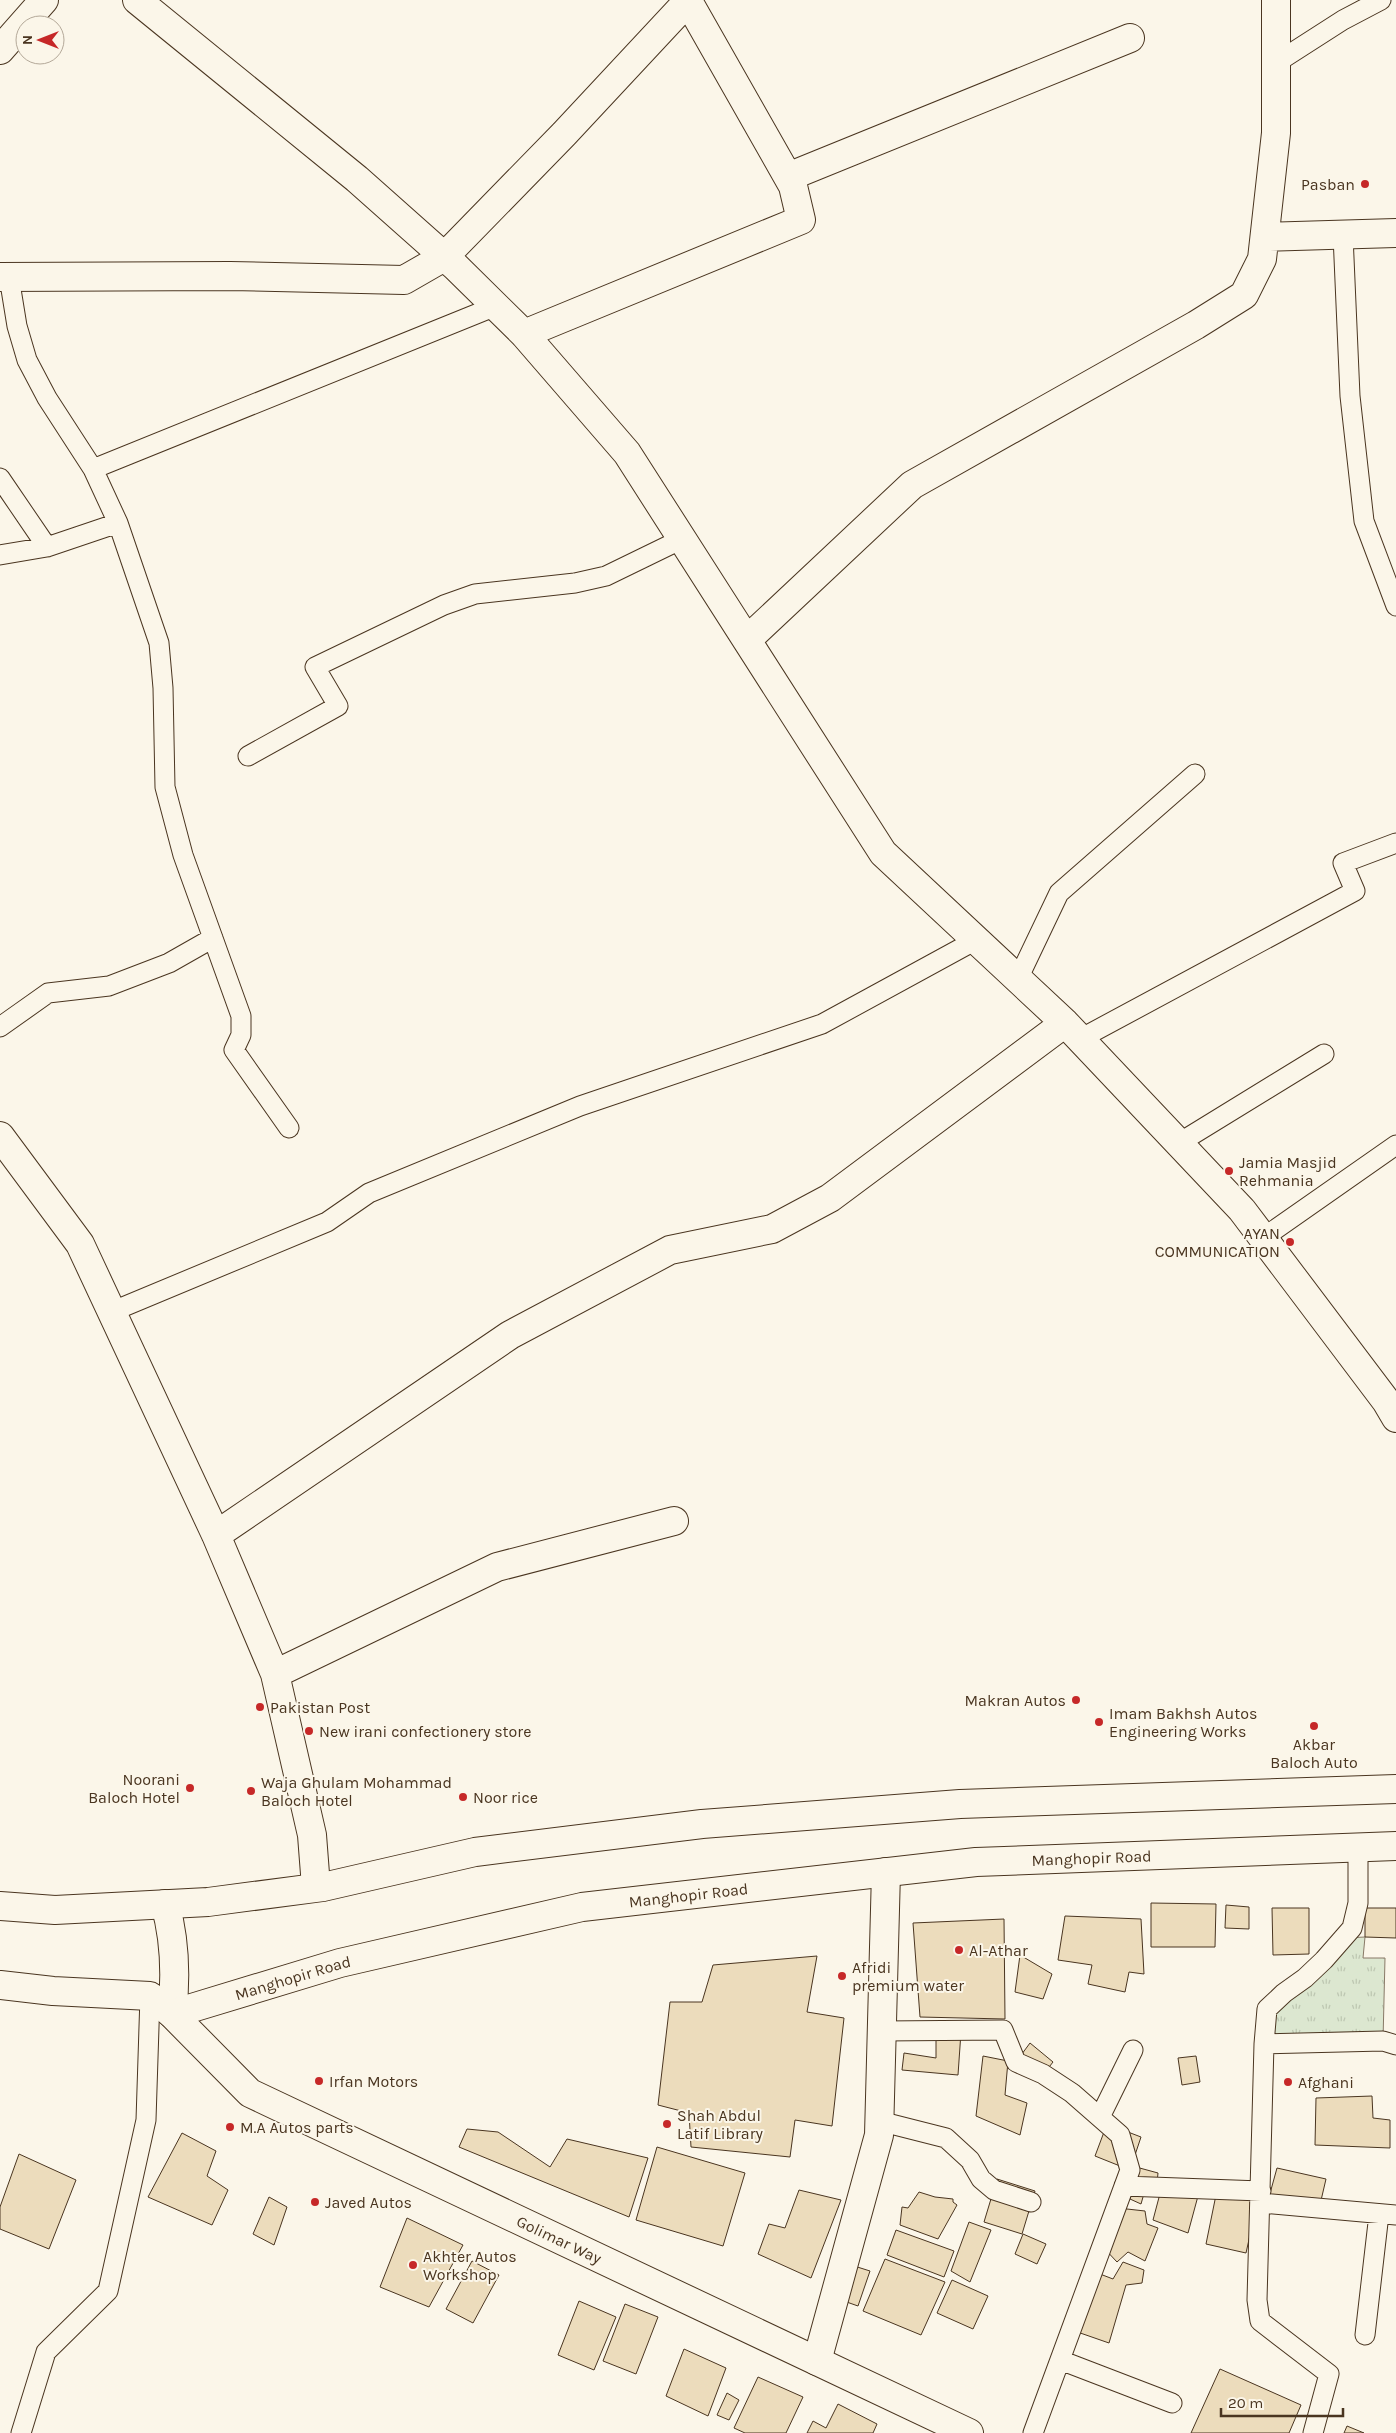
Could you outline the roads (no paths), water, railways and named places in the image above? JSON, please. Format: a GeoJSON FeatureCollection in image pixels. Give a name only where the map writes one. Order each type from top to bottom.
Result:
{"type":"FeatureCollection","features":[{"type":"Feature","properties":{"kind":"street"},"geometry":{"type":"LineString","coordinates":[[0,50],[44,0]]}},
{"type":"Feature","properties":{"kind":"street"},"geometry":{"type":"LineString","coordinates":[[137,0],[357,179],[444,257],[524,334],[628,452],[883,853],[1072,1031],[1242,1210],[1386,1401],[1396,1418]]}},
{"type":"Feature","properties":{"kind":"street"},"geometry":{"type":"LineString","coordinates":[[748,640],[912,485],[1196,325],[1244,295],[1262,259],[1265,237],[1276,132],[1276,0]]}},
{"type":"Feature","properties":{"kind":"street"},"geometry":{"type":"LineString","coordinates":[[5,277],[230,276],[404,280],[444,257],[564,134],[688,1],[793,186],[801,220],[524,334]]}},
{"type":"Feature","properties":{"kind":"street"},"geometry":{"type":"LineString","coordinates":[[788,177],[1130,38]]}},
{"type":"Feature","properties":{"kind":"street"},"geometry":{"type":"LineString","coordinates":[[1265,237],[1396,233]]}},
{"type":"Feature","properties":{"kind":"street"},"geometry":{"type":"LineString","coordinates":[[216,1535],[510,1334],[670,1250],[772,1229],[830,1198],[1072,1031]]}},
{"type":"Feature","properties":{"kind":"street"},"geometry":{"type":"LineString","coordinates":[[0,1136],[80,1244],[216,1535],[275,1674],[312,1835],[316,1887]]}},
{"type":"Feature","properties":{"kind":"street"},"geometry":{"type":"LineString","coordinates":[[275,1674],[496,1567],[674,1521]]}},
{"type":"Feature","properties":{"kind":"street"},"geometry":{"type":"LineString","coordinates":[[0,1906],[56,1910],[208,1902],[316,1887],[475,1852],[702,1824],[960,1804],[1396,1788]]}},
{"type":"Feature","properties":{"kind":"street","name":"Manghopir Road"},"geometry":{"type":"LineString","coordinates":[[172,2014],[340,1963],[582,1907],[976,1862],[1396,1846]]}},
{"type":"Feature","properties":{"kind":"street"},"geometry":{"type":"LineString","coordinates":[[817,2361],[879,2135],[886,1872]]}},
{"type":"Feature","properties":{"kind":"street"},"geometry":{"type":"LineString","coordinates":[[165,1904],[172,1926],[176,1983],[172,2014]]}},
{"type":"Feature","properties":{"kind":"street"},"geometry":{"type":"LineString","coordinates":[[0,1984],[53,1991],[150,1996],[172,2014]]}},
{"type":"Feature","properties":{"kind":"street","name":"Golimar Way"},"geometry":{"type":"LineString","coordinates":[[172,2014],[250,2093],[969,2433]]}},
{"type":"Feature","properties":{"kind":"lane"},"geometry":{"type":"LineString","coordinates":[[1276,63],[1343,20],[1381,0]]}},
{"type":"Feature","properties":{"kind":"lane"},"geometry":{"type":"LineString","coordinates":[[1343,235],[1350,396],[1364,521],[1396,606]]}},
{"type":"Feature","properties":{"kind":"lane"},"geometry":{"type":"LineString","coordinates":[[5,277],[27,360],[47,398],[94,469],[118,523],[159,642],[163,688],[165,787],[183,856],[241,1016],[241,1035],[234,1050],[289,1128]]}},
{"type":"Feature","properties":{"kind":"lane"},"geometry":{"type":"LineString","coordinates":[[94,469],[496,306]]}},
{"type":"Feature","properties":{"kind":"lane"},"geometry":{"type":"LineString","coordinates":[[0,478],[47,547]]}},
{"type":"Feature","properties":{"kind":"lane"},"geometry":{"type":"LineString","coordinates":[[0,555],[47,547],[118,523]]}},
{"type":"Feature","properties":{"kind":"lane"},"geometry":{"type":"LineString","coordinates":[[248,756],[338,706],[315,667],[444,605],[476,594],[575,582],[606,576],[682,538]]}},
{"type":"Feature","properties":{"kind":"lane"},"geometry":{"type":"LineString","coordinates":[[1018,979],[1059,893],[1195,774]]}},
{"type":"Feature","properties":{"kind":"lane"},"geometry":{"type":"LineString","coordinates":[[1072,1031],[1355,891],[1343,863],[1396,844]]}},
{"type":"Feature","properties":{"kind":"lane"},"geometry":{"type":"LineString","coordinates":[[0,1027],[48,994],[109,986],[169,962],[213,938]]}},
{"type":"Feature","properties":{"kind":"lane"},"geometry":{"type":"LineString","coordinates":[[111,1312],[327,1222],[369,1193],[580,1106],[822,1024],[976,940]]}},
{"type":"Feature","properties":{"kind":"lane"},"geometry":{"type":"LineString","coordinates":[[1178,1143],[1324,1054]]}},
{"type":"Feature","properties":{"kind":"lane"},"geometry":{"type":"LineString","coordinates":[[1263,1238],[1396,1145]]}},
{"type":"Feature","properties":{"kind":"lane"},"geometry":{"type":"LineString","coordinates":[[1313,2433],[1329,2374],[1260,2321],[1257,2300],[1264,2044],[1267,2009],[1284,1992],[1305,1978],[1324,1960],[1352,1928],[1358,1903],[1358,1848]]}},
{"type":"Feature","properties":{"kind":"lane"},"geometry":{"type":"LineString","coordinates":[[21,2433],[46,2352],[108,2291],[146,2120],[150,1996]]}},
{"type":"Feature","properties":{"kind":"lane"},"geometry":{"type":"LineString","coordinates":[[882,2031],[1003,2030],[1016,2062],[1044,2074],[1072,2093],[1120,2135],[1130,2170],[1033,2433]]}},
{"type":"Feature","properties":{"kind":"lane"},"geometry":{"type":"LineString","coordinates":[[1264,2044],[1383,2041],[1396,2045]]}},
{"type":"Feature","properties":{"kind":"lane"},"geometry":{"type":"LineString","coordinates":[[1100,2117],[1133,2050]]}},
{"type":"Feature","properties":{"kind":"lane"},"geometry":{"type":"LineString","coordinates":[[879,2121],[946,2138],[970,2160],[981,2179],[994,2190],[1031,2202]]}},
{"type":"Feature","properties":{"kind":"lane"},"geometry":{"type":"LineString","coordinates":[[1124,2186],[1261,2197],[1388,2215],[1365,2335]]}},
{"type":"Feature","properties":{"kind":"lane"},"geometry":{"type":"LineString","coordinates":[[1060,2360],[1172,2403]]}},
{"type":"Feature","properties":{"kind":"place","name":"Pasban"},"geometry":{"type":"Point","coordinates":[1365,184]}},
{"type":"Feature","properties":{"kind":"place","name":"Jamia Masjid Rehmania"},"geometry":{"type":"Point","coordinates":[1229,1171]}},
{"type":"Feature","properties":{"kind":"place","name":"AYAN COMMUNICATION"},"geometry":{"type":"Point","coordinates":[1290,1242]}},
{"type":"Feature","properties":{"kind":"place","name":"Makran Autos"},"geometry":{"type":"Point","coordinates":[1076,1700]}},
{"type":"Feature","properties":{"kind":"place","name":"Pakistan Post"},"geometry":{"type":"Point","coordinates":[260,1707]}},
{"type":"Feature","properties":{"kind":"place","name":"Imam Bakhsh Autos Engineering Works"},"geometry":{"type":"Point","coordinates":[1099,1722]}},
{"type":"Feature","properties":{"kind":"place","name":"Akbar Baloch Auto"},"geometry":{"type":"Point","coordinates":[1314,1726]}},
{"type":"Feature","properties":{"kind":"place","name":"New irani confectionery store"},"geometry":{"type":"Point","coordinates":[309,1731]}},
{"type":"Feature","properties":{"kind":"place","name":"Noorani Baloch Hotel"},"geometry":{"type":"Point","coordinates":[190,1788]}},
{"type":"Feature","properties":{"kind":"place","name":"Waja Ghulam Mohammad Baloch Hotel"},"geometry":{"type":"Point","coordinates":[251,1791]}},
{"type":"Feature","properties":{"kind":"place","name":"Noor rice"},"geometry":{"type":"Point","coordinates":[463,1797]}},
{"type":"Feature","properties":{"kind":"place","name":"Al-Athar"},"geometry":{"type":"Point","coordinates":[959,1950]}},
{"type":"Feature","properties":{"kind":"place","name":"Afridi premium water"},"geometry":{"type":"Point","coordinates":[842,1976]}},
{"type":"Feature","properties":{"kind":"place","name":"Irfan Motors"},"geometry":{"type":"Point","coordinates":[319,2081]}},
{"type":"Feature","properties":{"kind":"place","name":"Afghani"},"geometry":{"type":"Point","coordinates":[1288,2082]}},
{"type":"Feature","properties":{"kind":"place","name":"Shah Abdul Latif Library"},"geometry":{"type":"Point","coordinates":[667,2124]}},
{"type":"Feature","properties":{"kind":"place","name":"M.A Autos parts"},"geometry":{"type":"Point","coordinates":[230,2127]}},
{"type":"Feature","properties":{"kind":"place","name":"Javed Autos"},"geometry":{"type":"Point","coordinates":[315,2202]}},
{"type":"Feature","properties":{"kind":"place","name":"Akhter Autos Workshop"},"geometry":{"type":"Point","coordinates":[413,2265]}}]}
